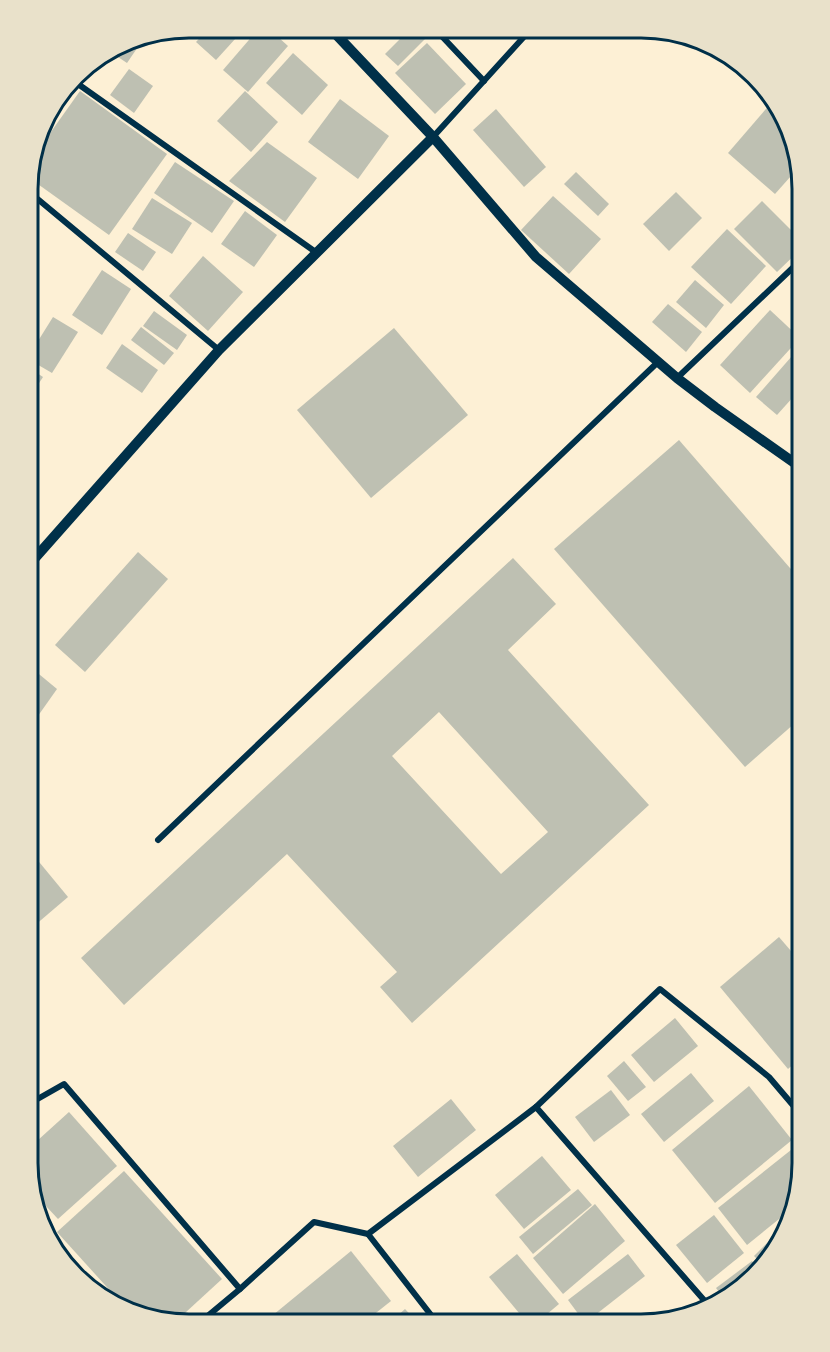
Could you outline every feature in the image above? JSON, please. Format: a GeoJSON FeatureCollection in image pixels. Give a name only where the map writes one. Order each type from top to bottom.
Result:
{"type":"FeatureCollection","features":[{"type":"Feature","properties":{"kind":"street"},"geometry":{"type":"LineString","coordinates":[[339,38],[433,137],[536,257],[677,378],[792,461]]}},
{"type":"Feature","properties":{"kind":"street"},"geometry":{"type":"LineString","coordinates":[[444,38],[484,81]]}},
{"type":"Feature","properties":{"kind":"street"},"geometry":{"type":"LineString","coordinates":[[38,555],[219,350],[433,137],[523,38]]}},
{"type":"Feature","properties":{"kind":"street"},"geometry":{"type":"LineString","coordinates":[[79,85],[317,253]]}},
{"type":"Feature","properties":{"kind":"street"},"geometry":{"type":"LineString","coordinates":[[38,202],[219,350]]}},
{"type":"Feature","properties":{"kind":"street"},"geometry":{"type":"LineString","coordinates":[[677,378],[792,268]]}},
{"type":"Feature","properties":{"kind":"street"},"geometry":{"type":"LineString","coordinates":[[158,840],[658,362]]}},
{"type":"Feature","properties":{"kind":"street"},"geometry":{"type":"LineString","coordinates":[[368,1234],[536,1107],[660,989],[770,1077],[792,1104]]}},
{"type":"Feature","properties":{"kind":"street"},"geometry":{"type":"LineString","coordinates":[[38,1099],[64,1084],[240,1289]]}},
{"type":"Feature","properties":{"kind":"street"},"geometry":{"type":"LineString","coordinates":[[536,1107],[704,1300]]}},
{"type":"Feature","properties":{"kind":"street"},"geometry":{"type":"LineString","coordinates":[[209,1315],[314,1222],[368,1234],[431,1315]]}},
{"type":"Feature","properties":{"kind":"building"},"geometry":{"type":"Polygon","coordinates":[[[200,38],[236,38],[216,60],[196,42],[200,38]]]}},
{"type":"Feature","properties":{"kind":"building"},"geometry":{"type":"Polygon","coordinates":[[[251,38],[279,38],[288,46],[248,92],[223,70],[251,38]]]}},
{"type":"Feature","properties":{"kind":"building"},"geometry":{"type":"Polygon","coordinates":[[[401,38],[426,38],[398,66],[385,54],[401,38]]]}},
{"type":"Feature","properties":{"kind":"building"},"geometry":{"type":"Polygon","coordinates":[[[427,43],[466,84],[435,114],[395,73],[427,43]]]}},
{"type":"Feature","properties":{"kind":"building"},"geometry":{"type":"Polygon","coordinates":[[[138,47],[127,63],[117,56],[138,47]]]}},
{"type":"Feature","properties":{"kind":"building"},"geometry":{"type":"Polygon","coordinates":[[[293,53],[328,85],[302,115],[266,83],[293,53]]]}},
{"type":"Feature","properties":{"kind":"building"},"geometry":{"type":"Polygon","coordinates":[[[129,69],[153,86],[134,113],[110,95],[129,69]]]}},
{"type":"Feature","properties":{"kind":"building"},"geometry":{"type":"Polygon","coordinates":[[[80,91],[167,154],[109,235],[38,184],[39,169],[47,138],[80,91]]]}},
{"type":"Feature","properties":{"kind":"building"},"geometry":{"type":"Polygon","coordinates":[[[245,91],[278,122],[251,152],[217,121],[245,91]]]}},
{"type":"Feature","properties":{"kind":"building"},"geometry":{"type":"Polygon","coordinates":[[[340,99],[389,136],[358,179],[308,142],[340,99]]]}},
{"type":"Feature","properties":{"kind":"building"},"geometry":{"type":"Polygon","coordinates":[[[768,107],[781,131],[790,159],[791,176],[775,194],[728,153],[768,107]]]}},
{"type":"Feature","properties":{"kind":"building"},"geometry":{"type":"Polygon","coordinates":[[[496,109],[546,167],[524,187],[473,130],[496,109]]]}},
{"type":"Feature","properties":{"kind":"building"},"geometry":{"type":"Polygon","coordinates":[[[267,142],[317,178],[285,222],[229,181],[267,142]]]}},
{"type":"Feature","properties":{"kind":"building"},"geometry":{"type":"Polygon","coordinates":[[[175,162],[234,201],[212,233],[154,193],[175,162]]]}},
{"type":"Feature","properties":{"kind":"building"},"geometry":{"type":"Polygon","coordinates":[[[576,172],[609,204],[598,216],[564,184],[576,172]]]}},
{"type":"Feature","properties":{"kind":"building"},"geometry":{"type":"Polygon","coordinates":[[[676,192],[702,218],[669,251],[643,224],[676,192]]]}},
{"type":"Feature","properties":{"kind":"building"},"geometry":{"type":"Polygon","coordinates":[[[553,196],[601,239],[569,274],[521,230],[553,196]]]}},
{"type":"Feature","properties":{"kind":"building"},"geometry":{"type":"Polygon","coordinates":[[[152,198],[192,223],[172,254],[132,229],[152,198]]]}},
{"type":"Feature","properties":{"kind":"building"},"geometry":{"type":"Polygon","coordinates":[[[762,201],[792,231],[792,258],[777,272],[734,229],[762,201]]]}},
{"type":"Feature","properties":{"kind":"building"},"geometry":{"type":"Polygon","coordinates":[[[245,211],[277,235],[254,267],[221,244],[245,211]]]}},
{"type":"Feature","properties":{"kind":"building"},"geometry":{"type":"Polygon","coordinates":[[[727,229],[766,266],[731,304],[691,267],[727,229]]]}},
{"type":"Feature","properties":{"kind":"building"},"geometry":{"type":"Polygon","coordinates":[[[128,233],[156,252],[143,271],[115,252],[128,233]]]}},
{"type":"Feature","properties":{"kind":"building"},"geometry":{"type":"Polygon","coordinates":[[[203,256],[243,292],[208,331],[169,296],[203,256]]]}},
{"type":"Feature","properties":{"kind":"building"},"geometry":{"type":"Polygon","coordinates":[[[102,270],[131,289],[102,335],[72,315],[102,270]]]}},
{"type":"Feature","properties":{"kind":"building"},"geometry":{"type":"Polygon","coordinates":[[[695,280],[724,305],[706,328],[676,302],[695,280]]]}},
{"type":"Feature","properties":{"kind":"building"},"geometry":{"type":"Polygon","coordinates":[[[668,304],[702,332],[686,352],[652,322],[668,304]]]}},
{"type":"Feature","properties":{"kind":"building"},"geometry":{"type":"Polygon","coordinates":[[[770,310],[792,331],[792,347],[750,393],[720,365],[770,310]]]}},
{"type":"Feature","properties":{"kind":"building"},"geometry":{"type":"Polygon","coordinates":[[[154,311],[187,335],[177,350],[143,326],[154,311]]]}},
{"type":"Feature","properties":{"kind":"building"},"geometry":{"type":"Polygon","coordinates":[[[53,317],[78,332],[52,373],[38,365],[38,341],[53,317]]]}},
{"type":"Feature","properties":{"kind":"building"},"geometry":{"type":"Polygon","coordinates":[[[141,327],[174,353],[164,365],[131,340],[141,327]]]}},
{"type":"Feature","properties":{"kind":"building"},"geometry":{"type":"Polygon","coordinates":[[[394,328],[468,415],[371,498],[297,410],[394,328]]]}},
{"type":"Feature","properties":{"kind":"building"},"geometry":{"type":"Polygon","coordinates":[[[122,344],[158,370],[142,393],[106,368],[122,344]]]}},
{"type":"Feature","properties":{"kind":"building"},"geometry":{"type":"Polygon","coordinates":[[[792,356],[792,398],[777,415],[756,397],[792,356]]]}},
{"type":"Feature","properties":{"kind":"building"},"geometry":{"type":"Polygon","coordinates":[[[38,374],[43,377],[38,385],[38,374]]]}},
{"type":"Feature","properties":{"kind":"building"},"geometry":{"type":"Polygon","coordinates":[[[679,440],[792,570],[792,726],[745,767],[554,549],[679,440]]]}},
{"type":"Feature","properties":{"kind":"building"},"geometry":{"type":"Polygon","coordinates":[[[138,552],[168,579],[85,672],[55,645],[138,552]]]}},
{"type":"Feature","properties":{"kind":"building"},"geometry":{"type":"Polygon","coordinates":[[[513,558],[556,604],[508,650],[649,805],[412,1023],[380,987],[397,972],[287,854],[124,1005],[81,958],[513,558]],[[439,712],[392,756],[501,874],[548,832],[439,712]]]}},
{"type":"Feature","properties":{"kind":"building"},"geometry":{"type":"Polygon","coordinates":[[[38,673],[57,689],[38,716],[38,673]]]}},
{"type":"Feature","properties":{"kind":"building"},"geometry":{"type":"Polygon","coordinates":[[[38,861],[68,897],[38,923],[38,861]]]}},
{"type":"Feature","properties":{"kind":"building"},"geometry":{"type":"Polygon","coordinates":[[[779,937],[792,952],[792,1066],[788,1069],[720,987],[779,937]]]}},
{"type":"Feature","properties":{"kind":"building"},"geometry":{"type":"Polygon","coordinates":[[[675,1018],[698,1046],[654,1082],[631,1055],[675,1018]]]}},
{"type":"Feature","properties":{"kind":"building"},"geometry":{"type":"Polygon","coordinates":[[[624,1061],[646,1087],[628,1101],[607,1076],[624,1061]]]}},
{"type":"Feature","properties":{"kind":"building"},"geometry":{"type":"Polygon","coordinates":[[[691,1073],[714,1101],[664,1142],[641,1114],[691,1073]]]}},
{"type":"Feature","properties":{"kind":"building"},"geometry":{"type":"Polygon","coordinates":[[[749,1086],[792,1140],[715,1203],[672,1150],[749,1086]]]}},
{"type":"Feature","properties":{"kind":"building"},"geometry":{"type":"Polygon","coordinates":[[[611,1090],[630,1115],[594,1142],[575,1117],[611,1090]]]}},
{"type":"Feature","properties":{"kind":"building"},"geometry":{"type":"Polygon","coordinates":[[[451,1099],[476,1130],[418,1177],[393,1146],[451,1099]]]}},
{"type":"Feature","properties":{"kind":"building"},"geometry":{"type":"Polygon","coordinates":[[[69,1112],[117,1166],[58,1219],[43,1203],[40,1193],[38,1140],[69,1112]]]}},
{"type":"Feature","properties":{"kind":"building"},"geometry":{"type":"Polygon","coordinates":[[[792,1149],[790,1193],[783,1216],[747,1245],[718,1208],[792,1149]]]}},
{"type":"Feature","properties":{"kind":"building"},"geometry":{"type":"Polygon","coordinates":[[[542,1156],[571,1190],[524,1229],[495,1195],[542,1156]]]}},
{"type":"Feature","properties":{"kind":"building"},"geometry":{"type":"Polygon","coordinates":[[[124,1171],[222,1279],[183,1314],[149,1309],[113,1294],[57,1232],[124,1171]]]}},
{"type":"Feature","properties":{"kind":"building"},"geometry":{"type":"Polygon","coordinates":[[[578,1189],[592,1205],[533,1254],[519,1237],[578,1189]]]}},
{"type":"Feature","properties":{"kind":"building"},"geometry":{"type":"Polygon","coordinates":[[[595,1204],[625,1241],[563,1294],[533,1258],[595,1204]]]}},
{"type":"Feature","properties":{"kind":"building"},"geometry":{"type":"Polygon","coordinates":[[[714,1215],[744,1253],[707,1283],[676,1245],[714,1215]]]}},
{"type":"Feature","properties":{"kind":"building"},"geometry":{"type":"Polygon","coordinates":[[[773,1237],[757,1259],[754,1256],[773,1237]]]}},
{"type":"Feature","properties":{"kind":"building"},"geometry":{"type":"Polygon","coordinates":[[[351,1251],[391,1301],[373,1315],[273,1315],[351,1251]]]}},
{"type":"Feature","properties":{"kind":"building"},"geometry":{"type":"Polygon","coordinates":[[[517,1254],[559,1304],[546,1315],[521,1315],[489,1277],[517,1254]]]}},
{"type":"Feature","properties":{"kind":"building"},"geometry":{"type":"Polygon","coordinates":[[[628,1254],[645,1276],[595,1315],[579,1315],[568,1300],[628,1254]]]}},
{"type":"Feature","properties":{"kind":"building"},"geometry":{"type":"Polygon","coordinates":[[[752,1261],[754,1263],[719,1292],[716,1288],[752,1261]]]}},
{"type":"Feature","properties":{"kind":"building"},"geometry":{"type":"Polygon","coordinates":[[[405,1309],[411,1315],[398,1315],[405,1309]]]}}]}
